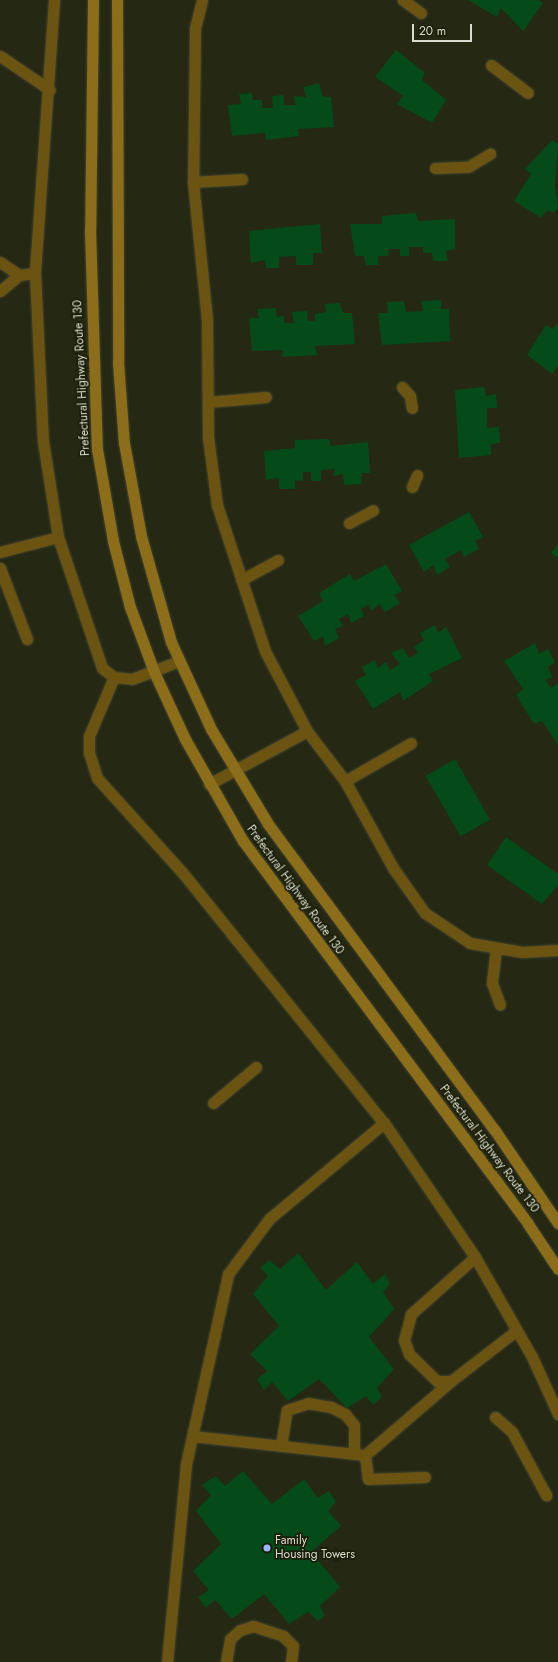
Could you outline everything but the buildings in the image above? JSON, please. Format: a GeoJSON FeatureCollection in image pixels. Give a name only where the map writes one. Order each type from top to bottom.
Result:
{"type":"FeatureCollection","features":[{"type":"Feature","properties":{"kind":"main road","name":"Prefectural Highway Route 130"},"geometry":{"type":"LineString","coordinates":[[93,0],[90,237],[97,449],[112,541],[130,607],[154,672],[208,784],[282,898],[446,1113],[558,1269]]}},
{"type":"Feature","properties":{"kind":"main road","name":"Prefectural Highway Route 130"},"geometry":{"type":"LineString","coordinates":[[117,0],[114,274],[124,436],[141,536],[179,661],[233,769],[307,880],[494,1129],[558,1223]]}},
{"type":"Feature","properties":{"kind":"street"},"geometry":{"type":"LineString","coordinates":[[54,0],[50,90],[35,273],[43,441],[58,537],[102,668],[114,677],[132,679],[154,672],[179,661]]}},
{"type":"Feature","properties":{"kind":"street"},"geometry":{"type":"LineString","coordinates":[[202,0],[195,29],[193,182],[207,321],[208,437],[217,505],[266,651],[307,731],[345,781],[393,868],[425,913],[470,943],[496,949],[558,950]]}},
{"type":"Feature","properties":{"kind":"street"},"geometry":{"type":"LineString","coordinates":[[403,0],[421,13]]}},
{"type":"Feature","properties":{"kind":"street"},"geometry":{"type":"LineString","coordinates":[[0,56],[50,90]]}},
{"type":"Feature","properties":{"kind":"street"},"geometry":{"type":"LineString","coordinates":[[490,65],[528,93]]}},
{"type":"Feature","properties":{"kind":"street"},"geometry":{"type":"LineString","coordinates":[[435,168],[468,167],[490,154]]}},
{"type":"Feature","properties":{"kind":"street"},"geometry":{"type":"LineString","coordinates":[[193,182],[242,179]]}},
{"type":"Feature","properties":{"kind":"street"},"geometry":{"type":"LineString","coordinates":[[0,262],[18,275]]}},
{"type":"Feature","properties":{"kind":"street"},"geometry":{"type":"LineString","coordinates":[[0,291],[18,275],[35,273]]}},
{"type":"Feature","properties":{"kind":"street"},"geometry":{"type":"LineString","coordinates":[[402,387],[410,396],[412,408]]}},
{"type":"Feature","properties":{"kind":"street"},"geometry":{"type":"LineString","coordinates":[[208,402],[266,397]]}},
{"type":"Feature","properties":{"kind":"street"},"geometry":{"type":"LineString","coordinates":[[412,487],[417,475]]}},
{"type":"Feature","properties":{"kind":"street"},"geometry":{"type":"LineString","coordinates":[[349,523],[373,510]]}},
{"type":"Feature","properties":{"kind":"street"},"geometry":{"type":"LineString","coordinates":[[0,552],[58,537]]}},
{"type":"Feature","properties":{"kind":"street"},"geometry":{"type":"LineString","coordinates":[[241,580],[278,560]]}},
{"type":"Feature","properties":{"kind":"street"},"geometry":{"type":"LineString","coordinates":[[0,568],[28,639]]}},
{"type":"Feature","properties":{"kind":"street"},"geometry":{"type":"LineString","coordinates":[[114,677],[89,736],[89,753],[97,778],[182,872],[384,1123],[475,1258],[517,1330],[558,1414]]}},
{"type":"Feature","properties":{"kind":"street"},"geometry":{"type":"LineString","coordinates":[[208,784],[233,769],[307,731]]}},
{"type":"Feature","properties":{"kind":"street"},"geometry":{"type":"LineString","coordinates":[[345,781],[411,744]]}},
{"type":"Feature","properties":{"kind":"street"},"geometry":{"type":"LineString","coordinates":[[496,949],[492,983],[500,1004]]}},
{"type":"Feature","properties":{"kind":"street"},"geometry":{"type":"LineString","coordinates":[[213,1103],[256,1067]]}},
{"type":"Feature","properties":{"kind":"street"},"geometry":{"type":"LineString","coordinates":[[167,1662],[186,1464],[228,1274],[269,1219],[384,1123]]}},
{"type":"Feature","properties":{"kind":"street"},"geometry":{"type":"LineString","coordinates":[[451,1381],[437,1381],[422,1370],[409,1354],[406,1329],[411,1314],[475,1258]]}},
{"type":"Feature","properties":{"kind":"street"},"geometry":{"type":"LineString","coordinates":[[192,1436],[359,1455],[517,1330]]}},
{"type":"Feature","properties":{"kind":"street"},"geometry":{"type":"LineString","coordinates":[[281,1446],[287,1410],[308,1403],[331,1407],[345,1414],[354,1425],[359,1455],[368,1479],[425,1477]]}},
{"type":"Feature","properties":{"kind":"street"},"geometry":{"type":"LineString","coordinates":[[494,1417],[512,1432],[546,1495]]}},
{"type":"Feature","properties":{"kind":"street"},"geometry":{"type":"LineString","coordinates":[[226,1662],[230,1639],[240,1630],[253,1626],[288,1641],[293,1646],[291,1662]]}},
{"type":"Feature","properties":{"kind":"place","name":"Family Housing Towers"},"geometry":{"type":"Point","coordinates":[267,1548]}}]}
